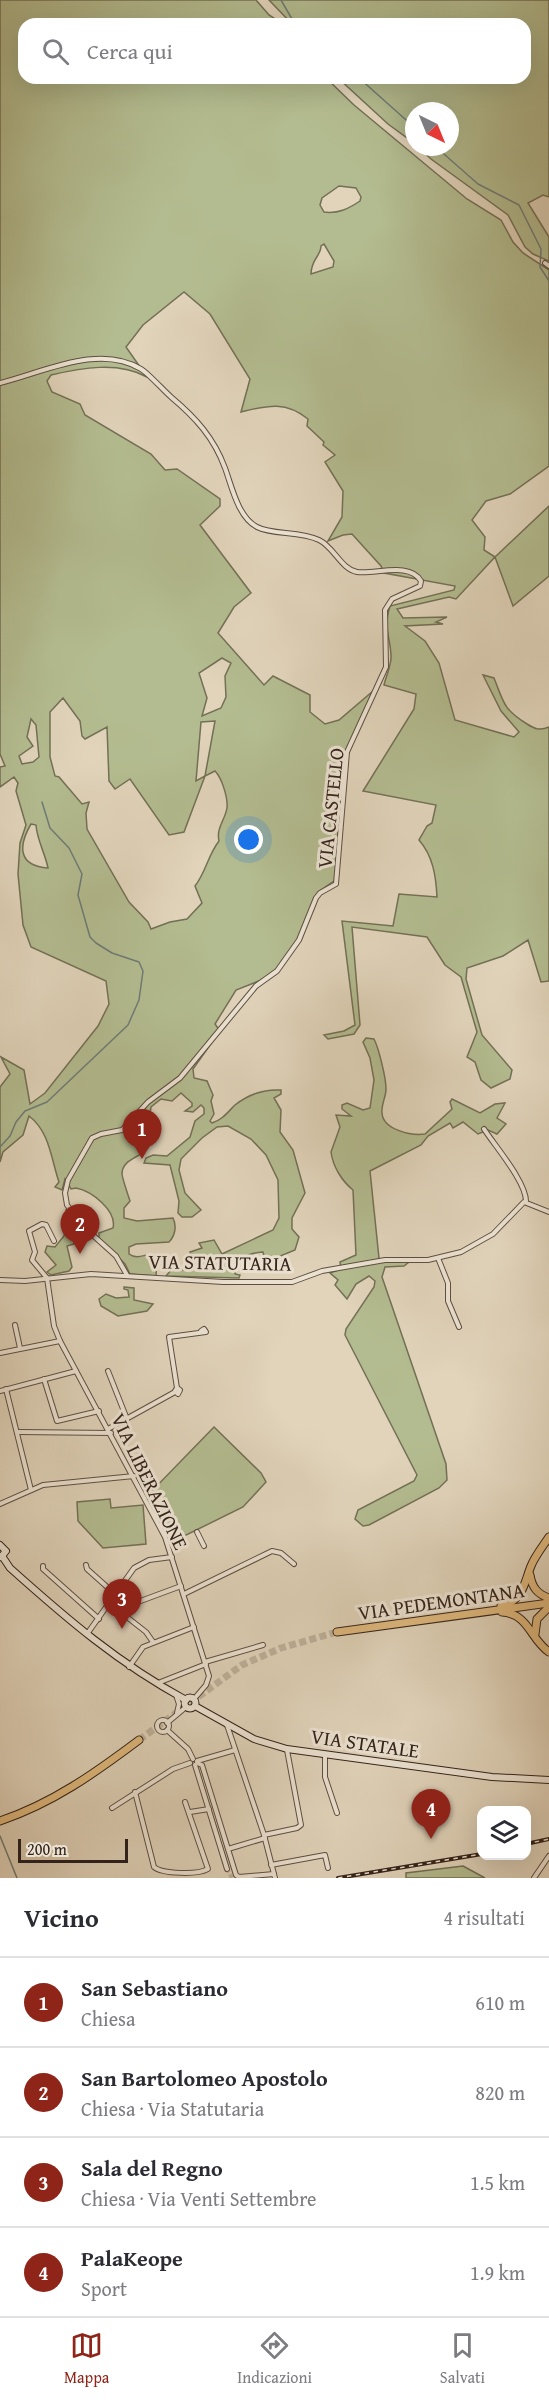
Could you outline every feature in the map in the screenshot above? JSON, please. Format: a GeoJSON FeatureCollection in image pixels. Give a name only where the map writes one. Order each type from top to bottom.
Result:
{"type":"FeatureCollection","features":[{"type":"Feature","properties":{"kind":"main road"},"geometry":{"type":"LineString","coordinates":[[452,1616],[512,1601],[524,1590],[530,1569],[549,1537]]}},
{"type":"Feature","properties":{"kind":"main road"},"geometry":{"type":"LineString","coordinates":[[0,1545],[6,1549],[5,1554],[1,1557],[10,1568],[86,1635],[129,1667],[175,1694],[191,1708],[195,1702]]}},
{"type":"Feature","properties":{"kind":"main road"},"geometry":{"type":"LineString","coordinates":[[530,1569],[534,1589],[549,1598]]}},
{"type":"Feature","properties":{"kind":"main road"},"geometry":{"type":"LineString","coordinates":[[535,1637],[537,1619],[549,1605]]}},
{"type":"Feature","properties":{"kind":"main road","name":"VIA PEDEMONTANA"},"geometry":{"type":"LineString","coordinates":[[337,1632],[549,1605]]}},
{"type":"Feature","properties":{"kind":"main road"},"geometry":{"type":"LineString","coordinates":[[452,1616],[509,1613],[524,1620],[540,1644],[549,1652]]}},
{"type":"Feature","properties":{"kind":"main road","name":"VIA STATALE"},"geometry":{"type":"LineString","coordinates":[[195,1702],[227,1725],[254,1739],[287,1749],[492,1777],[538,1778],[549,1776]]}},
{"type":"Feature","properties":{"kind":"main road"},"geometry":{"type":"LineString","coordinates":[[1,1821],[33,1809],[72,1788],[139,1740]]}},
{"type":"Feature","properties":{"kind":"main road"},"geometry":{"type":"LineString","coordinates":[[538,1778],[549,1786]]}},
{"type":"Feature","properties":{"kind":"street","name":"VIA CASTELLO"},"geometry":{"type":"LineString","coordinates":[[0,383],[27,374],[94,360],[123,362],[143,369],[207,431],[217,447],[244,515],[253,525],[265,530],[291,532],[317,539],[330,548],[352,570],[367,572],[392,569],[417,576],[421,581],[420,586],[416,589],[392,598],[385,610],[386,667],[347,752],[336,884],[320,893],[316,898],[299,940],[277,971],[253,989],[180,1078],[148,1102],[122,1130],[92,1138],[67,1182],[65,1194],[67,1205],[89,1233],[116,1256],[127,1275]]}},
{"type":"Feature","properties":{"kind":"street"},"geometry":{"type":"LineString","coordinates":[[484,1129],[519,1181],[526,1202],[549,1212]]}},
{"type":"Feature","properties":{"kind":"street","name":"VIA STATUTARIA"},"geometry":{"type":"LineString","coordinates":[[0,1280],[25,1281],[91,1274],[223,1282],[292,1282],[322,1271],[385,1260],[424,1260],[466,1251],[483,1242],[509,1220],[521,1204],[526,1202]]}},
{"type":"Feature","properties":{"kind":"street"},"geometry":{"type":"LineString","coordinates":[[47,1278],[32,1260],[34,1252],[29,1231],[42,1224],[46,1225],[54,1241]]}},
{"type":"Feature","properties":{"kind":"street"},"geometry":{"type":"LineString","coordinates":[[438,1258],[448,1283],[448,1301],[459,1327]]}},
{"type":"Feature","properties":{"kind":"street","name":"VIA LIBERAZIONE"},"geometry":{"type":"LineString","coordinates":[[47,1278],[54,1326],[60,1341],[159,1524],[172,1557],[209,1679],[195,1702]]}},
{"type":"Feature","properties":{"kind":"street"},"geometry":{"type":"LineString","coordinates":[[15,1325],[20,1348]]}},
{"type":"Feature","properties":{"kind":"street"},"geometry":{"type":"LineString","coordinates":[[18,1432],[110,1431],[176,1390],[169,1337],[201,1331]]}},
{"type":"Feature","properties":{"kind":"street"},"geometry":{"type":"LineString","coordinates":[[0,1353],[60,1341]]}},
{"type":"Feature","properties":{"kind":"street"},"geometry":{"type":"LineString","coordinates":[[0,1391],[76,1371]]}},
{"type":"Feature","properties":{"kind":"street"},"geometry":{"type":"LineString","coordinates":[[108,1371],[127,1419]]}},
{"type":"Feature","properties":{"kind":"street"},"geometry":{"type":"LineString","coordinates":[[44,1379],[57,1420],[99,1411]]}},
{"type":"Feature","properties":{"kind":"street"},"geometry":{"type":"LineString","coordinates":[[6,1389],[31,1490]]}},
{"type":"Feature","properties":{"kind":"street"},"geometry":{"type":"LineString","coordinates":[[0,1504],[45,1485],[134,1476]]}},
{"type":"Feature","properties":{"kind":"street"},"geometry":{"type":"LineString","coordinates":[[197,1532],[204,1546]]}},
{"type":"Feature","properties":{"kind":"street"},"geometry":{"type":"LineString","coordinates":[[184,1594],[272,1551],[280,1553],[294,1564]]}},
{"type":"Feature","properties":{"kind":"street"},"geometry":{"type":"LineString","coordinates":[[86,1635],[128,1574],[138,1565],[149,1560],[172,1557]]}},
{"type":"Feature","properties":{"kind":"street"},"geometry":{"type":"LineString","coordinates":[[86,1565],[87,1569],[115,1594]]}},
{"type":"Feature","properties":{"kind":"street"},"geometry":{"type":"LineString","coordinates":[[43,1566],[43,1569],[99,1619]]}},
{"type":"Feature","properties":{"kind":"street"},"geometry":{"type":"LineString","coordinates":[[119,1609],[181,1586]]}},
{"type":"Feature","properties":{"kind":"street"},"geometry":{"type":"LineString","coordinates":[[109,1603],[146,1632],[153,1642]]}},
{"type":"Feature","properties":{"kind":"street"},"geometry":{"type":"LineString","coordinates":[[129,1667],[141,1648],[194,1627]]}},
{"type":"Feature","properties":{"kind":"street"},"geometry":{"type":"LineString","coordinates":[[158,1684],[206,1663],[262,1645]]}},
{"type":"Feature","properties":{"kind":"street"},"geometry":{"type":"LineString","coordinates":[[175,1694],[179,1704],[176,1715]]}},
{"type":"Feature","properties":{"kind":"street"},"geometry":{"type":"LineString","coordinates":[[186,1703],[167,1723],[167,1730],[188,1749],[195,1762],[227,1869]]}},
{"type":"Feature","properties":{"kind":"street"},"geometry":{"type":"LineString","coordinates":[[167,1723],[162,1720],[157,1725],[160,1732],[167,1730]]}},
{"type":"Feature","properties":{"kind":"street"},"geometry":{"type":"LineString","coordinates":[[195,1762],[202,1765],[238,1877],[274,1876],[264,1837],[227,1725]]}},
{"type":"Feature","properties":{"kind":"street"},"geometry":{"type":"LineString","coordinates":[[231,1738],[239,1731]]}},
{"type":"Feature","properties":{"kind":"street"},"geometry":{"type":"LineString","coordinates":[[228,1849],[301,1825],[287,1749]]}},
{"type":"Feature","properties":{"kind":"street"},"geometry":{"type":"LineString","coordinates":[[112,1808],[173,1769],[235,1750]]}},
{"type":"Feature","properties":{"kind":"street"},"geometry":{"type":"LineString","coordinates":[[325,1754],[325,1777],[337,1813]]}},
{"type":"Feature","properties":{"kind":"street"},"geometry":{"type":"LineString","coordinates":[[135,1792],[153,1863],[158,1871],[184,1873],[204,1872],[208,1869],[185,1802]]}},
{"type":"Feature","properties":{"kind":"street"},"geometry":{"type":"LineString","coordinates":[[199,1809],[206,1801]]}},
{"type":"Feature","properties":{"kind":"street"},"geometry":{"type":"LineString","coordinates":[[189,1812],[209,1809]]}},
{"type":"Feature","properties":{"kind":"street"},"geometry":{"type":"LineString","coordinates":[[271,1865],[325,1855],[328,1868]]}},
{"type":"Feature","properties":{"kind":"street"},"geometry":{"type":"LineString","coordinates":[[534,1878],[549,1856]]}},
{"type":"Feature","properties":{"kind":"green space"},"geometry":{"type":"Polygon","coordinates":[[[0,0],[256,0],[274,18],[18,18],[18,84],[332,84],[405,147],[405,156],[415,156],[467,199],[501,220],[513,242],[523,253],[549,270],[549,466],[510,494],[486,501],[472,520],[485,537],[484,550],[495,557],[456,599],[449,597],[397,609],[403,618],[447,617],[436,622],[443,624],[405,626],[425,641],[439,663],[455,720],[514,737],[519,732],[501,711],[483,675],[494,678],[505,705],[519,719],[535,728],[549,727],[549,981],[541,982],[528,940],[503,956],[467,968],[466,979],[482,1035],[512,1070],[510,1079],[491,1088],[481,1080],[475,1062],[467,1057],[477,1032],[461,977],[445,965],[427,937],[352,927],[360,1025],[354,1034],[328,1039],[324,1035],[344,1031],[355,1025],[342,921],[393,926],[399,894],[437,897],[433,867],[428,853],[419,840],[427,826],[432,823],[436,805],[363,791],[414,709],[416,694],[384,685],[391,659],[387,626],[390,606],[454,590],[455,586],[384,573],[381,566],[352,534],[328,541],[342,517],[343,491],[325,462],[335,455],[307,426],[308,419],[300,413],[275,406],[241,412],[250,379],[210,314],[184,292],[143,325],[126,347],[147,377],[124,369],[99,367],[51,375],[47,381],[52,392],[80,404],[85,415],[151,454],[165,470],[177,469],[220,499],[220,506],[200,525],[251,593],[234,607],[218,633],[264,685],[273,676],[310,695],[310,712],[325,724],[339,720],[373,691],[348,747],[337,873],[334,881],[318,892],[297,940],[277,970],[264,979],[236,990],[215,1024],[220,1031],[193,1069],[194,1078],[207,1081],[213,1095],[211,1101],[214,1114],[210,1121],[212,1123],[251,1095],[269,1090],[281,1090],[281,1094],[274,1098],[281,1110],[280,1132],[293,1150],[305,1193],[292,1218],[292,1229],[299,1237],[295,1250],[278,1257],[264,1256],[263,1252],[245,1256],[236,1263],[235,1274],[240,1275],[239,1278],[166,1276],[172,1269],[180,1271],[194,1265],[190,1252],[202,1248],[199,1243],[214,1240],[222,1254],[273,1230],[279,1218],[278,1180],[266,1155],[251,1139],[228,1126],[217,1127],[181,1159],[179,1170],[185,1193],[201,1210],[192,1217],[182,1217],[178,1213],[179,1201],[170,1165],[144,1163],[146,1158],[153,1155],[167,1156],[190,1137],[195,1121],[204,1114],[204,1108],[201,1105],[193,1112],[185,1111],[192,1106],[192,1103],[181,1093],[172,1101],[161,1099],[151,1107],[150,1144],[144,1152],[126,1164],[122,1174],[130,1201],[124,1208],[124,1218],[137,1221],[173,1218],[175,1224],[173,1237],[169,1242],[136,1244],[129,1247],[129,1254],[132,1256],[154,1254],[157,1258],[156,1276],[130,1274],[125,1264],[99,1238],[99,1233],[113,1228],[113,1222],[107,1209],[96,1197],[76,1188],[71,1189],[65,1179],[62,1190],[55,1187],[59,1182],[49,1146],[36,1122],[29,1116],[23,1135],[3,1152],[0,1162],[0,1087],[10,1074],[1,1057],[24,1070],[30,1104],[45,1093],[98,1026],[109,1004],[106,981],[31,947],[23,925],[18,874],[20,843],[26,825],[16,791],[18,783],[14,777],[0,787],[0,767],[5,766],[0,754],[0,0]],[[339,186],[322,198],[320,205],[324,212],[338,212],[360,201],[361,197],[356,188],[339,186]],[[324,244],[321,246],[311,274],[333,267],[334,261],[324,244]],[[222,658],[199,673],[207,698],[202,716],[221,708],[226,697],[225,676],[231,663],[222,658]],[[63,698],[50,712],[50,757],[55,776],[59,777],[82,804],[89,802],[86,813],[87,829],[129,902],[148,922],[151,929],[187,919],[202,903],[195,886],[219,841],[219,832],[227,808],[224,788],[215,771],[205,776],[184,832],[169,835],[130,779],[115,789],[109,781],[107,727],[85,739],[82,736],[80,721],[63,698]],[[31,719],[27,737],[33,746],[19,756],[22,764],[33,762],[39,757],[36,725],[31,719]],[[215,721],[201,722],[196,781],[205,776],[215,721]],[[31,824],[24,840],[23,854],[31,863],[48,868],[36,825],[31,824]]]}},
{"type":"Feature","properties":{"kind":"green space"},"geometry":{"type":"Polygon","coordinates":[[[269,0],[549,0],[549,197],[543,195],[528,203],[549,237],[549,261],[533,254],[525,247],[508,215],[428,156],[459,156],[459,102],[405,102],[405,136],[345,84],[531,84],[531,18],[286,18],[269,0]]]}},
{"type":"Feature","properties":{"kind":"green space"},"geometry":{"type":"Polygon","coordinates":[[[549,506],[549,576],[513,606],[495,557],[549,506]]]}},
{"type":"Feature","properties":{"kind":"green space"},"geometry":{"type":"Polygon","coordinates":[[[366,1038],[374,1039],[378,1049],[386,1089],[382,1113],[387,1124],[393,1128],[406,1133],[425,1134],[452,1109],[450,1102],[452,1099],[480,1113],[495,1104],[505,1103],[497,1118],[506,1124],[497,1134],[488,1130],[478,1134],[463,1122],[453,1128],[450,1123],[428,1136],[421,1145],[370,1171],[379,1258],[409,1262],[404,1266],[385,1267],[382,1277],[446,1464],[447,1480],[439,1488],[363,1526],[355,1519],[358,1510],[414,1481],[417,1475],[345,1335],[346,1329],[374,1287],[375,1281],[369,1276],[356,1284],[347,1299],[335,1285],[338,1280],[330,1273],[341,1269],[340,1262],[356,1255],[353,1190],[339,1173],[331,1152],[340,1127],[336,1115],[351,1116],[342,1109],[342,1105],[347,1103],[363,1110],[370,1108],[374,1080],[370,1058],[363,1042],[366,1038]]]}},
{"type":"Feature","properties":{"kind":"green space"},"geometry":{"type":"Polygon","coordinates":[[[68,1207],[85,1229],[75,1235],[74,1244],[67,1246],[72,1267],[69,1271],[51,1275],[47,1272],[56,1265],[45,1252],[47,1246],[55,1247],[64,1236],[67,1225],[74,1221],[66,1210],[68,1207]]]}},
{"type":"Feature","properties":{"kind":"green space"},"geometry":{"type":"Polygon","coordinates":[[[124,1287],[134,1288],[134,1300],[153,1304],[147,1311],[118,1316],[101,1306],[99,1299],[106,1294],[116,1298],[129,1297],[128,1290],[124,1287]]]}},
{"type":"Feature","properties":{"kind":"green space"},"geometry":{"type":"Polygon","coordinates":[[[214,1427],[261,1473],[266,1482],[243,1507],[178,1539],[171,1539],[147,1496],[214,1427]]]}},
{"type":"Feature","properties":{"kind":"green space"},"geometry":{"type":"Polygon","coordinates":[[[110,1499],[111,1508],[143,1505],[146,1544],[103,1548],[78,1521],[77,1502],[110,1499]]]}},
{"type":"Feature","properties":{"kind":"green space"},"geometry":{"type":"Polygon","coordinates":[[[463,1866],[485,1878],[406,1878],[406,1873],[463,1866]]]}},
{"type":"Feature","properties":{"kind":"waterway"},"geometry":{"type":"LineString","coordinates":[[281,0],[291,18]]}},
{"type":"Feature","properties":{"kind":"waterway"},"geometry":{"type":"LineString","coordinates":[[366,84],[405,119]]}},
{"type":"Feature","properties":{"kind":"waterway"},"geometry":{"type":"LineString","coordinates":[[446,156],[478,184],[519,205],[541,249],[540,267],[549,281]]}},
{"type":"Feature","properties":{"kind":"waterway"},"geometry":{"type":"LineString","coordinates":[[0,1147],[10,1136],[16,1122],[25,1111],[47,1102],[128,1025],[139,1000],[143,971],[139,962],[112,953],[90,937],[78,895],[82,874],[69,848],[50,828],[42,802]]}},
{"type":"Feature","properties":{"kind":"waterway"},"geometry":{"type":"LineString","coordinates":[[0,1836],[17,1878]]}},
{"type":"Feature","properties":{"kind":"tunnel"},"geometry":{"type":"LineString","coordinates":[[139,1740],[242,1665],[281,1648],[337,1632]]}},
{"type":"Feature","properties":{"kind":"tunnel"},"geometry":{"type":"LineString","coordinates":[[227,1869],[232,1878]]}},
{"type":"Feature","properties":{"kind":"railway"},"geometry":{"type":"LineString","coordinates":[[531,1843],[549,1839]]}},
{"type":"Feature","properties":{"kind":"railway"},"geometry":{"type":"LineString","coordinates":[[338,1878],[477,1855]]}},
{"type":"Feature","properties":{"kind":"place","name":"San Sebastiano"},"geometry":{"type":"Point","coordinates":[142,1159]}},
{"type":"Feature","properties":{"kind":"place","name":"San Bartolomeo Apostolo"},"geometry":{"type":"Point","coordinates":[80,1254]}},
{"type":"Feature","properties":{"kind":"place","name":"Sala del Regno"},"geometry":{"type":"Point","coordinates":[122,1629]}},
{"type":"Feature","properties":{"kind":"place","name":"PalaKeope"},"geometry":{"type":"Point","coordinates":[431,1839]}}]}
